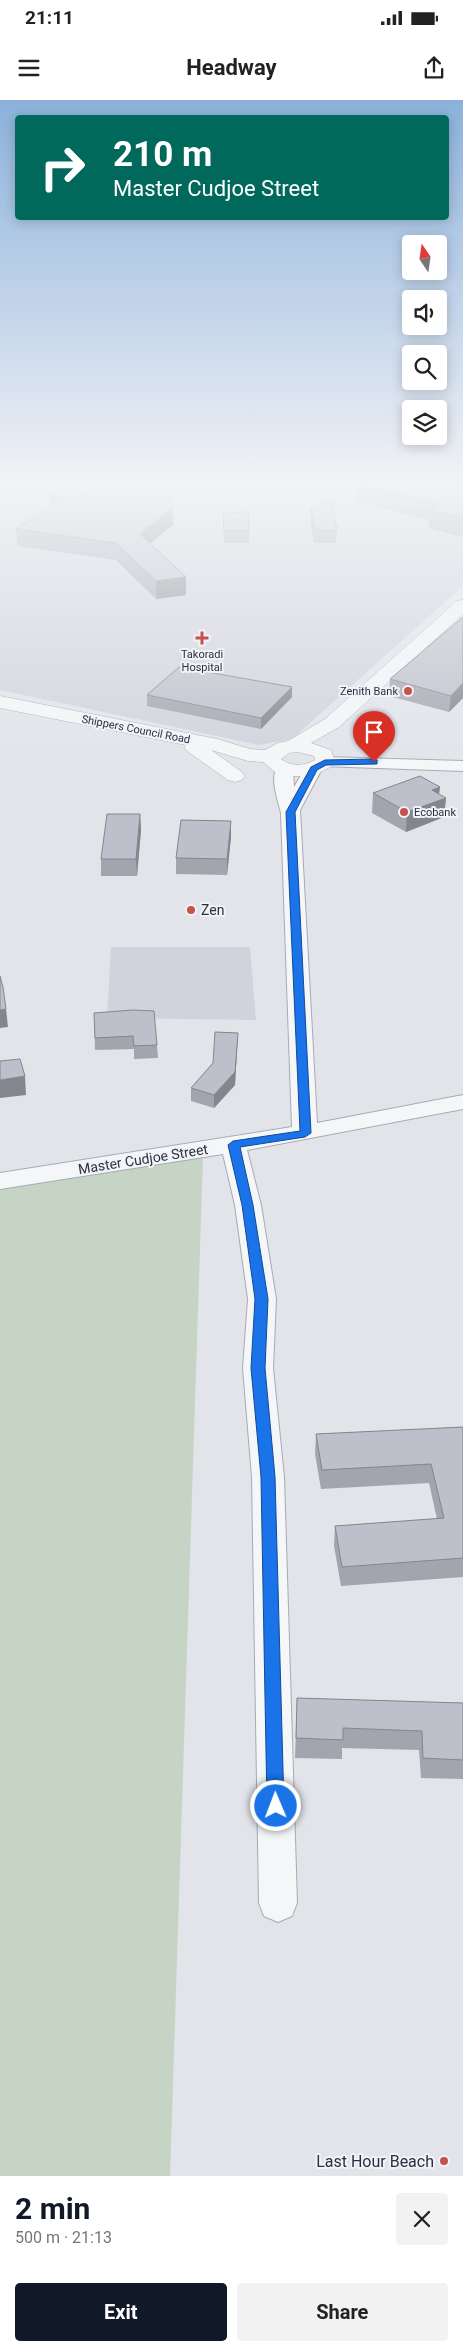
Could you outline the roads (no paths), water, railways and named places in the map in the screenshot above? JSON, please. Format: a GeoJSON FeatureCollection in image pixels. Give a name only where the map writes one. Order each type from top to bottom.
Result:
{"type":"FeatureCollection","features":[{"type":"Feature","properties":{"kind":"street"},"geometry":{"type":"LineString","coordinates":[[305,1133],[290,812],[284,786],[282,755],[332,723],[463,605]]}},
{"type":"Feature","properties":{"kind":"street","name":"Shippers Council Road"},"geometry":{"type":"LineString","coordinates":[[0,702],[181,737],[217,745],[248,755],[282,755],[320,759]]}},
{"type":"Feature","properties":{"kind":"street"},"geometry":{"type":"LineString","coordinates":[[290,812],[320,759],[332,723]]}},
{"type":"Feature","properties":{"kind":"street"},"geometry":{"type":"LineString","coordinates":[[181,737],[235,776]]}},
{"type":"Feature","properties":{"kind":"street"},"geometry":{"type":"LineString","coordinates":[[320,759],[463,766]]}},
{"type":"Feature","properties":{"kind":"street","name":"Master Cudjoe Street"},"geometry":{"type":"LineString","coordinates":[[0,1182],[305,1133],[463,1102]]}},
{"type":"Feature","properties":{"kind":"street"},"geometry":{"type":"LineString","coordinates":[[233,1145],[248,1205],[262,1299],[258,1368],[268,1477],[278,1903]]}},
{"type":"Feature","properties":{"kind":"place","name":"Takoradi Hospital"},"geometry":{"type":"Point","coordinates":[202,638]}},
{"type":"Feature","properties":{"kind":"place","name":"Zenith Bank"},"geometry":{"type":"Point","coordinates":[408,691]}},
{"type":"Feature","properties":{"kind":"place","name":"Ecobank"},"geometry":{"type":"Point","coordinates":[404,812]}},
{"type":"Feature","properties":{"kind":"place","name":"Zen"},"geometry":{"type":"Point","coordinates":[191,910]}},
{"type":"Feature","properties":{"kind":"place","name":"Last Hour Beach"},"geometry":{"type":"Point","coordinates":[444,2161]}}]}
